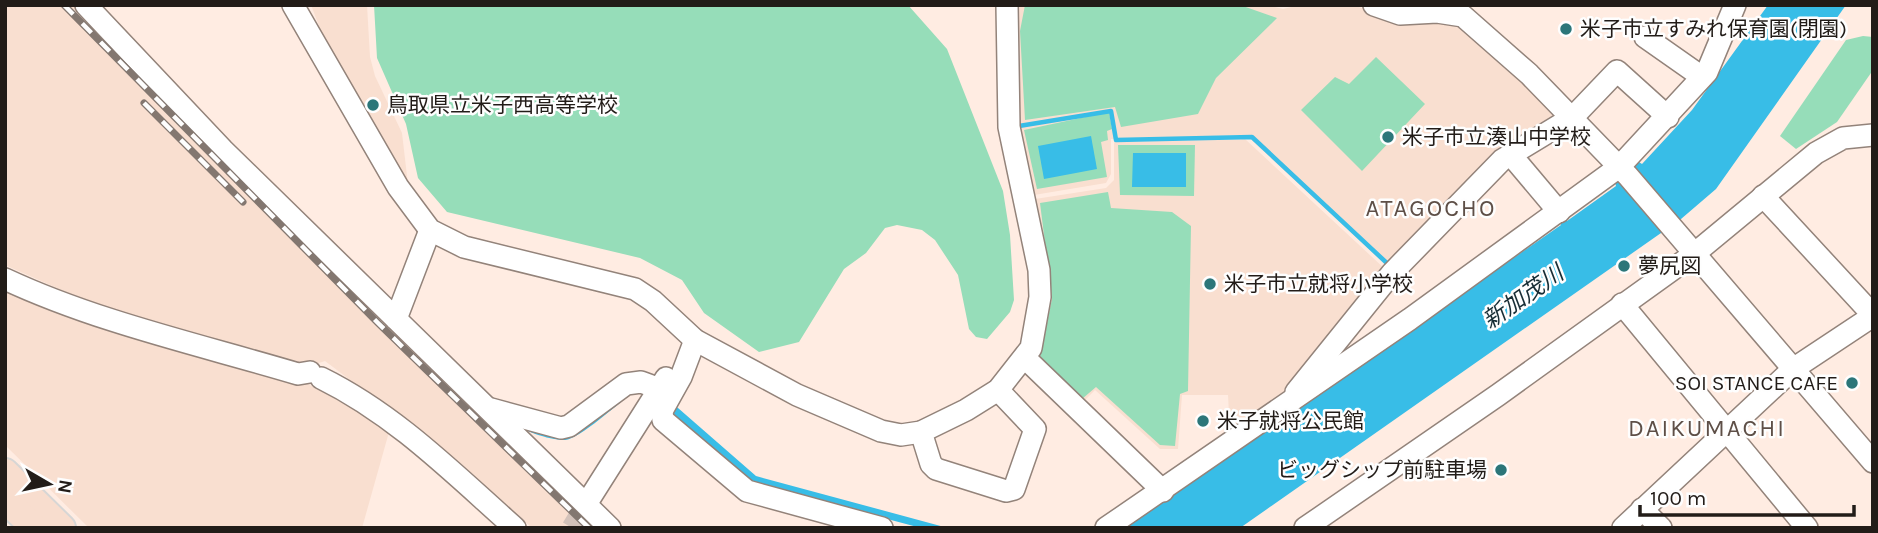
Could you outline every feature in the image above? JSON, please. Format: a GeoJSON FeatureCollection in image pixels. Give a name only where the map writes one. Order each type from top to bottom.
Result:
{"type":"FeatureCollection","features":[{"type":"Feature","properties":{"kind":"main road"},"geometry":{"type":"LineString","coordinates":[[5,472],[62,528]]}},
{"type":"Feature","properties":{"kind":"main road"},"geometry":{"type":"LineString","coordinates":[[5,500],[35,528]]}},
{"type":"Feature","properties":{"kind":"street"},"geometry":{"type":"LineString","coordinates":[[86,5],[223,150],[610,528]]}},
{"type":"Feature","properties":{"kind":"street"},"geometry":{"type":"LineString","coordinates":[[293,5],[398,187],[430,230],[464,247],[635,289],[653,301],[695,340],[845,418],[901,435],[920,432],[967,410],[998,390],[1025,358],[1036,328],[1040,297],[1038,270],[1009,127],[1007,5]]}},
{"type":"Feature","properties":{"kind":"street"},"geometry":{"type":"LineString","coordinates":[[1374,5],[1400,14],[1437,12],[1463,16],[1573,117],[1624,171],[1873,462]]}},
{"type":"Feature","properties":{"kind":"street"},"geometry":{"type":"LineString","coordinates":[[1106,528],[1287,405],[1559,212],[1624,171],[1702,77],[1735,5]]}},
{"type":"Feature","properties":{"kind":"street"},"geometry":{"type":"LineString","coordinates":[[1645,37],[1702,77]]}},
{"type":"Feature","properties":{"kind":"street"},"geometry":{"type":"LineString","coordinates":[[1287,405],[1312,369],[1392,273],[1502,160],[1573,117],[1617,71],[1668,117]]}},
{"type":"Feature","properties":{"kind":"street"},"geometry":{"type":"LineString","coordinates":[[1305,528],[1498,395],[1694,254],[1816,153],[1843,138],[1873,135]]}},
{"type":"Feature","properties":{"kind":"street"},"geometry":{"type":"LineString","coordinates":[[1511,155],[1559,212]]}},
{"type":"Feature","properties":{"kind":"street"},"geometry":{"type":"LineString","coordinates":[[1623,528],[1793,369],[1873,315],[1763,196]]}},
{"type":"Feature","properties":{"kind":"street"},"geometry":{"type":"LineString","coordinates":[[396,319],[430,230]]}},
{"type":"Feature","properties":{"kind":"street"},"geometry":{"type":"LineString","coordinates":[[5,279],[58,302],[310,375],[380,411],[418,440],[515,528]]}},
{"type":"Feature","properties":{"kind":"street"},"geometry":{"type":"LineString","coordinates":[[1622,304],[1729,429],[1807,528]]}},
{"type":"Feature","properties":{"kind":"street"},"geometry":{"type":"LineString","coordinates":[[590,498],[660,398],[695,340]]}},
{"type":"Feature","properties":{"kind":"street"},"geometry":{"type":"LineString","coordinates":[[1025,358],[1163,491]]}},
{"type":"Feature","properties":{"kind":"street"},"geometry":{"type":"LineString","coordinates":[[489,409],[561,428],[569,426],[626,384],[641,382],[660,398],[663,420],[747,491],[819,520],[881,528]]}},
{"type":"Feature","properties":{"kind":"street"},"geometry":{"type":"LineString","coordinates":[[920,432],[933,467],[1010,491],[1017,484],[1035,429],[998,390]]}},
{"type":"Feature","properties":{"kind":"street"},"geometry":{"type":"LineString","coordinates":[[1642,509],[1661,528]]}},
{"type":"Feature","properties":{"kind":"shaded area"},"geometry":{"type":"Polygon","coordinates":[[[5,5],[77,5],[607,528],[532,528],[459,462],[325,361],[304,368],[91,303],[5,265],[5,5]]]}},
{"type":"Feature","properties":{"kind":"shaded area","name":"鳥取県立米子西高等学校"},"geometry":{"type":"Polygon","coordinates":[[[311,5],[367,5],[370,57],[375,76],[402,133],[409,193],[329,52],[311,5]]]}},
{"type":"Feature","properties":{"kind":"shaded area","name":"米子市立湊山中学校"},"geometry":{"type":"Polygon","coordinates":[[[1015,5],[1267,5],[1283,9],[1300,5],[1353,5],[1401,22],[1435,21],[1462,26],[1563,114],[1388,266],[1246,135],[1111,139],[1111,174],[1106,183],[1034,195],[1017,109],[1015,5]]]}},
{"type":"Feature","properties":{"kind":"shaded area","name":"米子市立就将小学校"},"geometry":{"type":"Polygon","coordinates":[[[1245,139],[1385,269],[1285,394],[1230,433],[1228,395],[1182,395],[1178,449],[1160,449],[1095,390],[1082,403],[1033,356],[1035,199],[1106,188],[1114,180],[1114,142],[1245,139]]]}},
{"type":"Feature","properties":{"kind":"shaded area"},"geometry":{"type":"Polygon","coordinates":[[[5,284],[306,383],[372,419],[389,432],[362,528],[89,528],[5,445],[5,284]]]}},
{"type":"Feature","properties":{"kind":"green space"},"geometry":{"type":"Polygon","coordinates":[[[374,5],[908,5],[947,49],[1003,191],[1010,235],[1014,300],[1010,312],[987,339],[976,337],[969,329],[958,275],[935,240],[922,230],[897,225],[885,228],[866,253],[844,269],[799,342],[759,352],[704,313],[682,280],[640,258],[447,212],[418,178],[406,124],[377,58],[374,5]]]}},
{"type":"Feature","properties":{"kind":"green space"},"geometry":{"type":"Polygon","coordinates":[[[1025,5],[1240,5],[1277,18],[1216,78],[1198,114],[1121,127],[1115,107],[1025,120],[1020,31],[1025,5]]]}},
{"type":"Feature","properties":{"kind":"green space"},"geometry":{"type":"Polygon","coordinates":[[[1873,37],[1873,70],[1837,122],[1796,149],[1780,136],[1846,40],[1873,37]]]}},
{"type":"Feature","properties":{"kind":"green space"},"geometry":{"type":"Polygon","coordinates":[[[1376,57],[1425,104],[1362,171],[1301,110],[1335,77],[1349,84],[1376,57]]]}},
{"type":"Feature","properties":{"kind":"green space"},"geometry":{"type":"Polygon","coordinates":[[[1109,112],[1112,129],[1107,131],[1108,140],[1101,142],[1107,177],[1037,189],[1024,130],[1109,112]]]}},
{"type":"Feature","properties":{"kind":"green space"},"geometry":{"type":"Polygon","coordinates":[[[1118,145],[1195,145],[1194,196],[1120,195],[1118,145]]]}},
{"type":"Feature","properties":{"kind":"green space"},"geometry":{"type":"Polygon","coordinates":[[[1108,192],[1111,208],[1172,212],[1191,226],[1188,391],[1180,394],[1175,446],[1160,445],[1096,387],[1082,399],[1040,356],[1052,299],[1040,203],[1108,192]]]}},
{"type":"Feature","properties":{"kind":"water","name":"新加茂川"},"geometry":{"type":"Polygon","coordinates":[[[1768,5],[1846,5],[1716,189],[1681,219],[1240,528],[1124,528],[1561,225],[1558,219],[1563,216],[1567,221],[1616,186],[1614,179],[1636,160],[1642,164],[1692,110],[1768,5]]]}},
{"type":"Feature","properties":{"kind":"water"},"geometry":{"type":"Polygon","coordinates":[[[1091,136],[1097,169],[1044,179],[1038,146],[1091,136]]]}},
{"type":"Feature","properties":{"kind":"water"},"geometry":{"type":"Polygon","coordinates":[[[1133,153],[1186,153],[1186,187],[1132,187],[1133,153]]]}},
{"type":"Feature","properties":{"kind":"water"},"geometry":{"type":"Polygon","coordinates":[[[650,388],[678,408],[756,476],[948,528],[921,528],[749,482],[643,393],[633,393],[589,427],[565,440],[535,434],[508,421],[562,431],[626,389],[650,388]]]}},
{"type":"Feature","properties":{"kind":"waterway"},"geometry":{"type":"LineString","coordinates":[[1019,126],[1111,111],[1116,140],[1252,137],[1390,266]]}},
{"type":"Feature","properties":{"kind":"tunnel"},"geometry":{"type":"LineString","coordinates":[[572,528],[590,498]]}},
{"type":"Feature","properties":{"kind":"railway"},"geometry":{"type":"LineString","coordinates":[[64,5],[378,323],[589,528]]}},
{"type":"Feature","properties":{"kind":"railway"},"geometry":{"type":"LineString","coordinates":[[144,103],[243,202]]}},
{"type":"Feature","properties":{"kind":"place","name":"米子市立すみれ保育園(閉園)"},"geometry":{"type":"Point","coordinates":[1566,29]}},
{"type":"Feature","properties":{"kind":"place","name":"鳥取県立米子西高等学校"},"geometry":{"type":"Point","coordinates":[373,105]}},
{"type":"Feature","properties":{"kind":"place","name":"米子市立湊山中学校"},"geometry":{"type":"Point","coordinates":[1388,137]}},
{"type":"Feature","properties":{"kind":"place","name":"夢尻図"},"geometry":{"type":"Point","coordinates":[1624,266]}},
{"type":"Feature","properties":{"kind":"place","name":"米子市立就将小学校"},"geometry":{"type":"Point","coordinates":[1210,284]}},
{"type":"Feature","properties":{"kind":"place","name":"SOI STANCE CAFE"},"geometry":{"type":"Point","coordinates":[1852,383]}},
{"type":"Feature","properties":{"kind":"place","name":"米子就将公民館"},"geometry":{"type":"Point","coordinates":[1203,421]}},
{"type":"Feature","properties":{"kind":"place","name":"ビッグシップ前駐車場"},"geometry":{"type":"Point","coordinates":[1501,470]}},
{"type":"Feature","properties":{"kind":"district","name":"ATAGOCHO"},"geometry":{"type":"Point","coordinates":[1431,208]}},
{"type":"Feature","properties":{"kind":"district","name":"DAIKUMACHI"},"geometry":{"type":"Point","coordinates":[1707,428]}}]}
